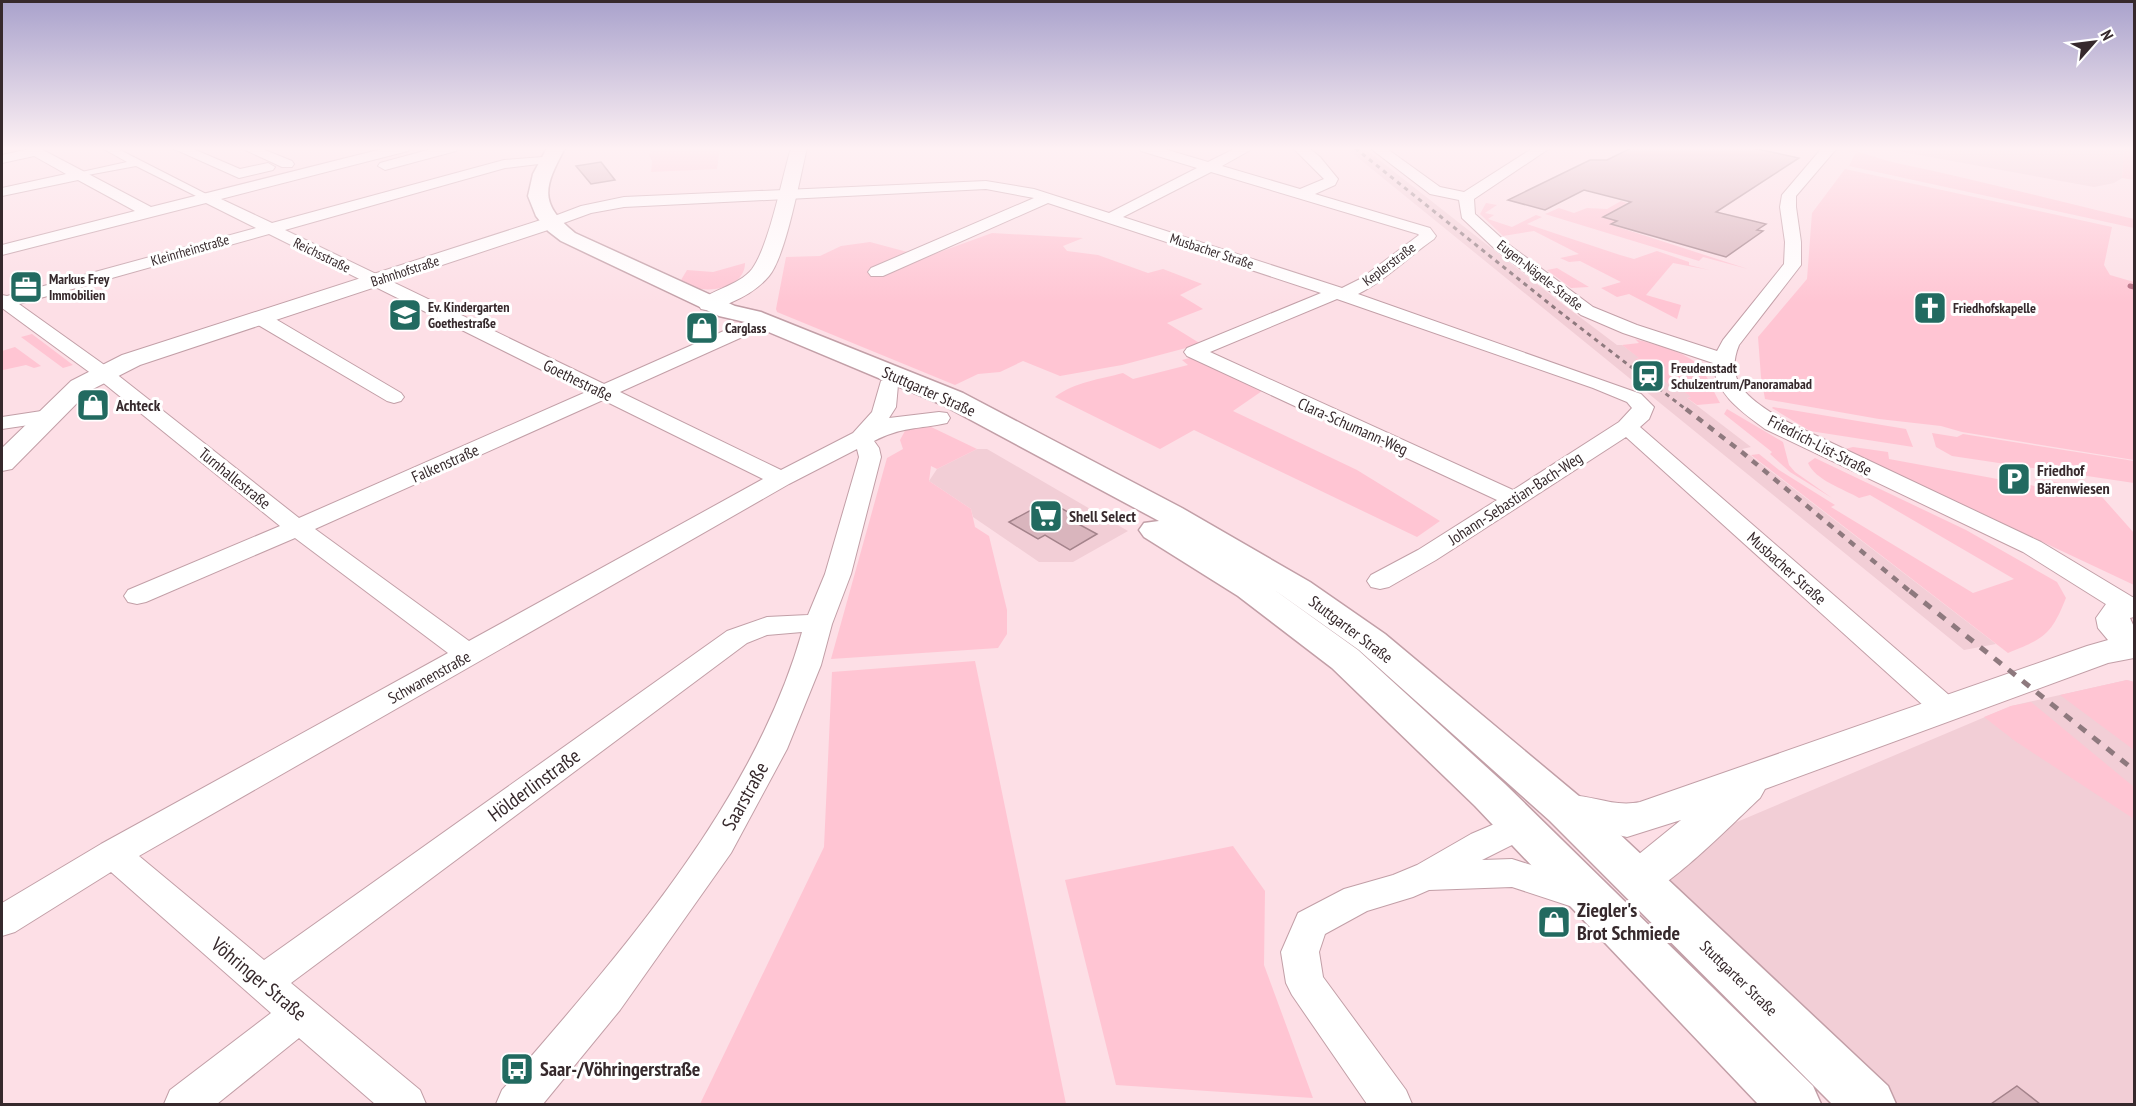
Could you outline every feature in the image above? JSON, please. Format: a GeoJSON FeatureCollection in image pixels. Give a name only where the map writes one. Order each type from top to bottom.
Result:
{"type":"FeatureCollection","features":[{"type":"Feature","properties":{"kind":"main road"},"geometry":{"type":"LineString","coordinates":[[539,200],[540,207],[550,223]]}},
{"type":"Feature","properties":{"kind":"main road","name":"Stuttgarter Straße"},"geometry":{"type":"LineString","coordinates":[[550,223],[568,237],[751,326],[946,409],[1008,450],[1152,528],[1250,589],[1345,659],[1520,826],[1794,1104]]}},
{"type":"Feature","properties":{"kind":"main road","name":"Stuttgarter Straße"},"geometry":{"type":"LineString","coordinates":[[718,308],[753,317],[1161,509],[1298,589],[1372,642],[1565,809],[1869,1104]]}},
{"type":"Feature","properties":{"kind":"main road"},"geometry":{"type":"LineString","coordinates":[[1520,826],[1565,809]]}},
{"type":"Feature","properties":{"kind":"main road"},"geometry":{"type":"LineString","coordinates":[[1591,898],[1638,879]]}},
{"type":"Feature","properties":{"kind":"street"},"geometry":{"type":"LineString","coordinates":[[126,200],[150,213]]}},
{"type":"Feature","properties":{"kind":"street"},"geometry":{"type":"LineString","coordinates":[[2,250],[202,200]]}},
{"type":"Feature","properties":{"kind":"street","name":"Reichsstraße"},"geometry":{"type":"LineString","coordinates":[[211,200],[376,281]]}},
{"type":"Feature","properties":{"kind":"street"},"geometry":{"type":"LineString","coordinates":[[226,207],[254,200]]}},
{"type":"Feature","properties":{"kind":"street","name":"Kleinrheinstraße"},"geometry":{"type":"LineString","coordinates":[[3,301],[374,200]]}},
{"type":"Feature","properties":{"kind":"street","name":"Musbacher Straße"},"geometry":{"type":"LineString","coordinates":[[550,223],[565,215],[594,207],[624,202],[672,200]]}},
{"type":"Feature","properties":{"kind":"street"},"geometry":{"type":"LineString","coordinates":[[718,308],[755,296],[761,272],[774,242],[785,200]]}},
{"type":"Feature","properties":{"kind":"street"},"geometry":{"type":"LineString","coordinates":[[877,272],[1043,200]]}},
{"type":"Feature","properties":{"kind":"street","name":"Musbacher Straße"},"geometry":{"type":"LineString","coordinates":[[1052,200],[1339,294],[1600,384],[1634,398],[1635,417],[1946,709]]}},
{"type":"Feature","properties":{"kind":"street"},"geometry":{"type":"LineString","coordinates":[[1110,218],[1148,200]]}},
{"type":"Feature","properties":{"kind":"street","name":"Keplerstraße"},"geometry":{"type":"LineString","coordinates":[[1321,200],[1424,231],[1428,236],[1404,252],[1368,282],[1339,294]]}},
{"type":"Feature","properties":{"kind":"street","name":"Eugen-Nägele-Straße"},"geometry":{"type":"LineString","coordinates":[[1466,200],[1467,215],[1502,247],[1587,311],[1630,329],[1723,360]]}},
{"type":"Feature","properties":{"kind":"street"},"geometry":{"type":"LineString","coordinates":[[1723,360],[1730,344],[1792,265],[1793,242],[1789,200]]}},
{"type":"Feature","properties":{"kind":"street","name":"Bahnhofstraße"},"geometry":{"type":"LineString","coordinates":[[2,463],[80,386],[103,373],[142,356],[550,223]]}},
{"type":"Feature","properties":{"kind":"street","name":"Goethestraße"},"geometry":{"type":"LineString","coordinates":[[376,281],[781,479]]}},
{"type":"Feature","properties":{"kind":"street","name":"Clara-Schumann-Weg"},"geometry":{"type":"LineString","coordinates":[[1339,294],[1194,352],[1512,498]]}},
{"type":"Feature","properties":{"kind":"street","name":"Turnhallestraße"},"geometry":{"type":"LineString","coordinates":[[3,301],[103,373],[297,528],[469,655]]}},
{"type":"Feature","properties":{"kind":"street"},"geometry":{"type":"LineString","coordinates":[[260,318],[394,397]]}},
{"type":"Feature","properties":{"kind":"street","name":"Falkenstraße"},"geometry":{"type":"LineString","coordinates":[[137,596],[297,528],[751,326]]}},
{"type":"Feature","properties":{"kind":"street","name":"Friedrich-List-Straße"},"geometry":{"type":"LineString","coordinates":[[1723,360],[1723,367],[1730,386],[1743,403],[1773,424],[2032,547],[2132,607]]}},
{"type":"Feature","properties":{"kind":"street","name":"Schwanenstraße"},"geometry":{"type":"LineString","coordinates":[[859,438],[881,416],[887,406],[888,385]]}},
{"type":"Feature","properties":{"kind":"street","name":"Schwanenstraße"},"geometry":{"type":"LineString","coordinates":[[2,921],[113,854],[781,479],[888,425],[946,409]]}},
{"type":"Feature","properties":{"kind":"street"},"geometry":{"type":"LineString","coordinates":[[2,423],[48,416]]}},
{"type":"Feature","properties":{"kind":"street","name":"Johann-Sebastian-Bach-Weg"},"geometry":{"type":"LineString","coordinates":[[1380,581],[1427,555],[1635,417]]}},
{"type":"Feature","properties":{"kind":"street","name":"Saarstraße"},"geometry":{"type":"LineString","coordinates":[[516,1104],[606,998],[719,844],[771,749],[807,665],[818,624],[842,563],[870,457],[868,448],[859,438]]}},
{"type":"Feature","properties":{"kind":"street"},"geometry":{"type":"LineString","coordinates":[[2132,607],[2118,611],[2113,618],[2115,628],[2134,647]]}},
{"type":"Feature","properties":{"kind":"street","name":"Hölderlinstraße"},"geometry":{"type":"LineString","coordinates":[[262,983],[737,638],[754,629],[776,623],[818,624]]}},
{"type":"Feature","properties":{"kind":"street"},"geometry":{"type":"LineString","coordinates":[[1565,809],[1627,821],[1758,777],[2098,654],[2134,647]]}},
{"type":"Feature","properties":{"kind":"street"},"geometry":{"type":"LineString","coordinates":[[1638,879],[1667,857],[1758,777]]}},
{"type":"Feature","properties":{"kind":"street"},"geometry":{"type":"LineString","coordinates":[[1391,1104],[1305,983],[1300,952],[1311,924],[1357,899],[1425,876],[1483,843],[1520,826]]}},
{"type":"Feature","properties":{"kind":"street","name":"Vöhringer Straße"},"geometry":{"type":"LineString","coordinates":[[113,854],[405,1104]]}},
{"type":"Feature","properties":{"kind":"street"},"geometry":{"type":"LineString","coordinates":[[1425,876],[1512,873],[1591,898]]}},
{"type":"Feature","properties":{"kind":"street"},"geometry":{"type":"LineString","coordinates":[[185,1104],[300,1014]]}},
{"type":"Feature","properties":{"kind":"shaded area"},"geometry":{"type":"Polygon","coordinates":[[[1410,200],[1430,200],[1617,345],[1622,345],[1640,358],[1636,359],[1672,387],[1677,386],[1692,397],[1687,398],[1751,447],[1742,449],[1996,644],[1964,650],[1410,200]]]}},
{"type":"Feature","properties":{"kind":"shaded area"},"geometry":{"type":"Polygon","coordinates":[[[1822,200],[1986,200],[2112,227],[2104,265],[2110,275],[2134,282],[2134,460],[1962,432],[1941,426],[1879,419],[1765,399],[1758,337],[1807,279],[1812,213],[1822,200]]]}},
{"type":"Feature","properties":{"kind":"shaded area"},"geometry":{"type":"Polygon","coordinates":[[[2004,200],[2054,200],[2134,219],[2134,228],[2004,200]]]}},
{"type":"Feature","properties":{"kind":"shaded area"},"geometry":{"type":"Polygon","coordinates":[[[1621,201],[1639,207],[1604,217],[1617,221],[1612,225],[1748,269],[1703,257],[1699,261],[1545,214],[1559,208],[1574,213],[1587,208],[1607,209],[1621,201]]]}},
{"type":"Feature","properties":{"kind":"shaded area"},"geometry":{"type":"Polygon","coordinates":[[[1486,203],[1497,205],[1485,213],[1494,215],[1488,219],[1512,227],[1536,215],[1542,217],[1527,224],[1634,259],[1657,251],[1689,262],[1689,265],[1709,270],[1673,263],[1646,295],[1681,305],[1677,319],[1629,294],[1617,297],[1601,288],[1621,282],[1580,261],[1569,262],[1560,258],[1579,254],[1534,231],[1503,236],[1480,214],[1486,203]]]}},
{"type":"Feature","properties":{"kind":"shaded area"},"geometry":{"type":"Polygon","coordinates":[[[992,233],[1083,238],[1063,246],[1067,251],[1098,255],[1148,273],[1163,269],[1202,284],[1180,295],[1203,309],[1167,323],[1201,344],[1122,365],[1060,376],[1023,361],[1000,372],[978,374],[955,385],[777,312],[786,257],[820,256],[841,246],[870,242],[926,257],[992,233]]]}},
{"type":"Feature","properties":{"kind":"shaded area"},"geometry":{"type":"Polygon","coordinates":[[[745,263],[743,272],[737,280],[719,288],[698,288],[681,280],[687,270],[713,272],[745,263]]]}},
{"type":"Feature","properties":{"kind":"shaded area"},"geometry":{"type":"Polygon","coordinates":[[[1557,268],[1589,287],[1571,288],[1547,270],[1557,268]]]}},
{"type":"Feature","properties":{"kind":"shaded area"},"geometry":{"type":"Polygon","coordinates":[[[32,334],[73,365],[63,368],[21,337],[32,334]]]}},
{"type":"Feature","properties":{"kind":"shaded area"},"geometry":{"type":"Polygon","coordinates":[[[1635,339],[1673,350],[1691,359],[1704,372],[1720,403],[1697,405],[1687,398],[1691,397],[1677,386],[1672,387],[1635,359],[1639,358],[1622,345],[1639,343],[1635,339]]]}},
{"type":"Feature","properties":{"kind":"shaded area"},"geometry":{"type":"Polygon","coordinates":[[[15,347],[41,366],[34,368],[26,365],[3,370],[2,351],[15,347]]]}},
{"type":"Feature","properties":{"kind":"shaded area"},"geometry":{"type":"Polygon","coordinates":[[[1193,357],[1262,391],[1233,411],[1357,470],[1440,521],[1417,537],[1194,430],[1160,449],[1055,397],[1079,384],[1097,379],[1123,373],[1133,379],[1188,365],[1182,360],[1193,357]]]}},
{"type":"Feature","properties":{"kind":"shaded area"},"geometry":{"type":"Polygon","coordinates":[[[1773,407],[1906,429],[1913,447],[1810,431],[1773,407]]]}},
{"type":"Feature","properties":{"kind":"shaded area"},"geometry":{"type":"Polygon","coordinates":[[[1727,409],[1783,442],[1789,465],[1795,472],[1832,498],[1790,472],[1770,454],[1772,452],[1724,414],[1727,409]]]}},
{"type":"Feature","properties":{"kind":"shaded area"},"geometry":{"type":"Polygon","coordinates":[[[927,425],[977,449],[937,469],[931,466],[929,481],[971,509],[975,527],[989,536],[1007,610],[1007,634],[998,648],[831,659],[887,458],[903,449],[900,440],[906,429],[927,425]]]}},
{"type":"Feature","properties":{"kind":"shaded area"},"geometry":{"type":"Polygon","coordinates":[[[1932,433],[1957,437],[1963,434],[2134,461],[2134,483],[1952,456],[1936,447],[1932,433]]]}},
{"type":"Feature","properties":{"kind":"shaded area"},"geometry":{"type":"Polygon","coordinates":[[[1853,447],[1888,452],[1889,459],[2046,488],[2043,480],[2095,489],[2134,533],[2134,585],[1845,449],[1853,447]]]}},
{"type":"Feature","properties":{"kind":"shaded area"},"geometry":{"type":"Polygon","coordinates":[[[977,449],[987,449],[1128,531],[1073,562],[1039,562],[973,517],[971,509],[929,481],[937,469],[977,449]]]}},
{"type":"Feature","properties":{"kind":"shaded area"},"geometry":{"type":"Polygon","coordinates":[[[1759,454],[1779,470],[1835,505],[1831,507],[1973,593],[2014,579],[1870,495],[1859,498],[1830,484],[1808,463],[1815,458],[1966,530],[2057,582],[2066,598],[2056,620],[2039,639],[2008,653],[1751,455],[1759,454]]]}},
{"type":"Feature","properties":{"kind":"shaded area"},"geometry":{"type":"Polygon","coordinates":[[[975,661],[1066,1104],[700,1104],[824,847],[832,672],[975,661]]]}},
{"type":"Feature","properties":{"kind":"shaded area"},"geometry":{"type":"Polygon","coordinates":[[[2127,680],[2134,682],[2134,1104],[1896,1104],[1640,863],[2011,706],[2127,680]]]}},
{"type":"Feature","properties":{"kind":"shaded area"},"geometry":{"type":"Polygon","coordinates":[[[2127,680],[2134,682],[2134,750],[2060,695],[2127,680]]]}},
{"type":"Feature","properties":{"kind":"shaded area"},"geometry":{"type":"Polygon","coordinates":[[[2031,702],[2134,787],[2134,819],[2015,741],[1984,717],[2011,706],[2031,702]]]}},
{"type":"Feature","properties":{"kind":"shaded area"},"geometry":{"type":"Polygon","coordinates":[[[1233,846],[1265,891],[1264,965],[1313,1098],[1116,1085],[1065,880],[1233,846]]]}},
{"type":"Feature","properties":{"kind":"building"},"geometry":{"type":"Polygon","coordinates":[[[1509,200],[1565,200],[1545,210],[1509,200]]]}},
{"type":"Feature","properties":{"kind":"building"},"geometry":{"type":"Polygon","coordinates":[[[1622,200],[1735,200],[1716,212],[1766,224],[1757,230],[1763,231],[1726,257],[1611,224],[1617,221],[1603,217],[1631,202],[1622,200]]]}},
{"type":"Feature","properties":{"kind":"building"},"geometry":{"type":"Polygon","coordinates":[[[1048,501],[1077,517],[1071,520],[1097,534],[1070,550],[1045,535],[1038,539],[1009,522],[1048,501]]]}},
{"type":"Feature","properties":{"kind":"building"},"geometry":{"type":"Polygon","coordinates":[[[2017,1086],[2040,1104],[1991,1104],[2017,1086]]]}},
{"type":"Feature","properties":{"kind":"waterway"},"geometry":{"type":"LineString","coordinates":[[2130,286],[2134,287]]}},
{"type":"Feature","properties":{"kind":"railway"},"geometry":{"type":"LineString","coordinates":[[1419,200],[1688,411]]}},
{"type":"Feature","properties":{"kind":"railway"},"geometry":{"type":"LineString","coordinates":[[1686,409],[1743,453],[1912,593]]}},
{"type":"Feature","properties":{"kind":"railway"},"geometry":{"type":"LineString","coordinates":[[1910,591],[2134,770]]}},
{"type":"Feature","properties":{"kind":"place","name":"Markus Frey Immobilien"},"geometry":{"type":"Point","coordinates":[26,287]}},
{"type":"Feature","properties":{"kind":"place","name":"Friedhofskapelle"},"geometry":{"type":"Point","coordinates":[1930,308]}},
{"type":"Feature","properties":{"kind":"place","name":"Ev. Kindergarten Goethestraße"},"geometry":{"type":"Point","coordinates":[405,315]}},
{"type":"Feature","properties":{"kind":"place","name":"Carglass"},"geometry":{"type":"Point","coordinates":[702,328]}},
{"type":"Feature","properties":{"kind":"place","name":"Freudenstadt Schulzentrum/Panoramabad"},"geometry":{"type":"Point","coordinates":[1648,376]}},
{"type":"Feature","properties":{"kind":"place","name":"Achteck"},"geometry":{"type":"Point","coordinates":[93,405]}},
{"type":"Feature","properties":{"kind":"place","name":"Friedhof Bärenwiesen"},"geometry":{"type":"Point","coordinates":[2014,479]}},
{"type":"Feature","properties":{"kind":"place","name":"Shell Select"},"geometry":{"type":"Point","coordinates":[1046,516]}},
{"type":"Feature","properties":{"kind":"place","name":"Ziegler's Brot Schmiede"},"geometry":{"type":"Point","coordinates":[1554,922]}},
{"type":"Feature","properties":{"kind":"place","name":"Saar-/Vöhringerstraße"},"geometry":{"type":"Point","coordinates":[517,1069]}}]}
